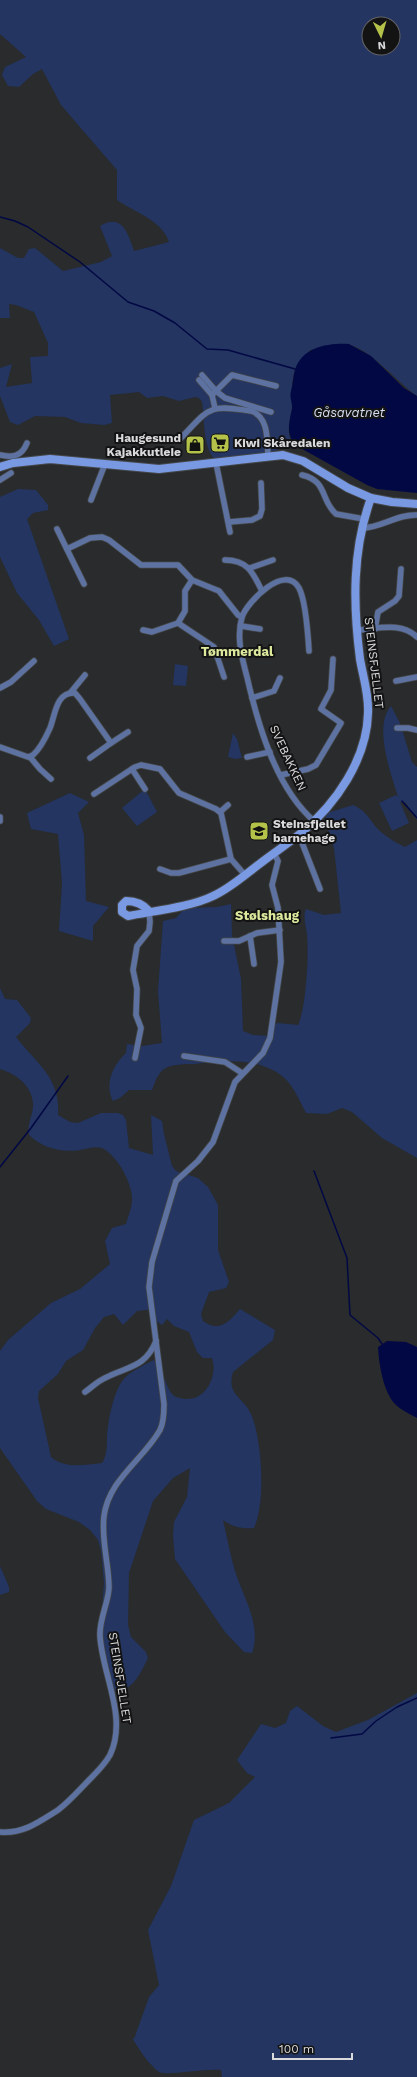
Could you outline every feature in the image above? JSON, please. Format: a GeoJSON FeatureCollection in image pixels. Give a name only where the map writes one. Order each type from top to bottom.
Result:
{"type":"FeatureCollection","features":[{"type":"Feature","properties":{"kind":"street"},"geometry":{"type":"LineString","coordinates":[[215,408],[214,393],[230,376],[235,374],[276,386]]}},
{"type":"Feature","properties":{"kind":"street"},"geometry":{"type":"LineString","coordinates":[[201,377],[214,393],[225,398],[271,412]]}},
{"type":"Feature","properties":{"kind":"street"},"geometry":{"type":"LineString","coordinates":[[180,439],[206,413],[215,408],[251,412],[260,416],[265,425],[268,456]]}},
{"type":"Feature","properties":{"kind":"street"},"geometry":{"type":"LineString","coordinates":[[0,455],[9,456],[20,454],[23,452],[28,443]]}},
{"type":"Feature","properties":{"kind":"street"},"geometry":{"type":"LineString","coordinates":[[0,467],[13,463],[50,459],[159,469],[268,456],[290,456],[303,461],[348,488],[371,498],[384,501],[417,504]]}},
{"type":"Feature","properties":{"kind":"street"},"geometry":{"type":"LineString","coordinates":[[0,461],[13,463]]}},
{"type":"Feature","properties":{"kind":"street"},"geometry":{"type":"LineString","coordinates":[[216,463],[230,532]]}},
{"type":"Feature","properties":{"kind":"street"},"geometry":{"type":"LineString","coordinates":[[92,500],[105,464]]}},
{"type":"Feature","properties":{"kind":"street"},"geometry":{"type":"LineString","coordinates":[[0,480],[11,473]]}},
{"type":"Feature","properties":{"kind":"street"},"geometry":{"type":"LineString","coordinates":[[302,475],[310,477],[319,483],[330,506],[336,514],[364,519]]}},
{"type":"Feature","properties":{"kind":"street"},"geometry":{"type":"LineString","coordinates":[[229,522],[252,520],[260,516],[262,509],[261,483]]}},
{"type":"Feature","properties":{"kind":"street","name":"STEINSFJELLET"},"geometry":{"type":"LineString","coordinates":[[149,912],[213,896],[245,875],[299,835],[314,821],[326,809],[355,766],[365,737],[368,706],[357,630],[355,580],[362,528],[371,498]]}},
{"type":"Feature","properties":{"kind":"street"},"geometry":{"type":"LineString","coordinates":[[362,528],[369,528],[402,516],[417,515]]}},
{"type":"Feature","properties":{"kind":"street"},"geometry":{"type":"LineString","coordinates":[[57,529],[84,584]]}},
{"type":"Feature","properties":{"kind":"street"},"geometry":{"type":"LineString","coordinates":[[67,548],[90,538],[106,538],[142,566],[178,565],[192,580],[219,591],[238,615],[242,617]]}},
{"type":"Feature","properties":{"kind":"street"},"geometry":{"type":"LineString","coordinates":[[225,560],[241,563],[250,568],[262,591]]}},
{"type":"Feature","properties":{"kind":"street"},"geometry":{"type":"LineString","coordinates":[[250,568],[273,560]]}},
{"type":"Feature","properties":{"kind":"street"},"geometry":{"type":"LineString","coordinates":[[375,628],[378,612],[395,601],[399,596],[401,569]]}},
{"type":"Feature","properties":{"kind":"street"},"geometry":{"type":"LineString","coordinates":[[143,630],[152,632],[178,623],[185,611],[185,591],[192,580]]}},
{"type":"Feature","properties":{"kind":"street","name":"SVEBAKKEN"},"geometry":{"type":"LineString","coordinates":[[309,651],[301,595],[296,585],[292,582],[281,580],[262,591],[247,608],[242,617],[241,650],[252,698],[270,752],[281,775],[300,807],[314,821]]}},
{"type":"Feature","properties":{"kind":"street"},"geometry":{"type":"LineString","coordinates":[[178,623],[214,647],[224,678]]}},
{"type":"Feature","properties":{"kind":"street"},"geometry":{"type":"LineString","coordinates":[[241,626],[260,629]]}},
{"type":"Feature","properties":{"kind":"street"},"geometry":{"type":"LineString","coordinates":[[357,630],[375,628],[403,628],[417,637]]}},
{"type":"Feature","properties":{"kind":"street"},"geometry":{"type":"LineString","coordinates":[[281,775],[308,769],[316,765],[341,723],[321,709],[331,690],[333,659]]}},
{"type":"Feature","properties":{"kind":"street"},"geometry":{"type":"LineString","coordinates":[[0,688],[7,685],[34,661]]}},
{"type":"Feature","properties":{"kind":"street"},"geometry":{"type":"LineString","coordinates":[[30,757],[36,752],[50,728],[58,703],[65,695],[71,692],[85,675]]}},
{"type":"Feature","properties":{"kind":"street"},"geometry":{"type":"LineString","coordinates":[[252,698],[274,691],[280,678]]}},
{"type":"Feature","properties":{"kind":"street"},"geometry":{"type":"LineString","coordinates":[[396,680],[417,678]]}},
{"type":"Feature","properties":{"kind":"street"},"geometry":{"type":"LineString","coordinates":[[71,692],[75,693],[80,698],[111,743]]}},
{"type":"Feature","properties":{"kind":"street"},"geometry":{"type":"LineString","coordinates":[[397,728],[417,730]]}},
{"type":"Feature","properties":{"kind":"street"},"geometry":{"type":"LineString","coordinates":[[90,758],[128,732]]}},
{"type":"Feature","properties":{"kind":"street"},"geometry":{"type":"LineString","coordinates":[[0,747],[30,757],[51,779]]}},
{"type":"Feature","properties":{"kind":"street"},"geometry":{"type":"LineString","coordinates":[[247,756],[270,752]]}},
{"type":"Feature","properties":{"kind":"street"},"geometry":{"type":"LineString","coordinates":[[94,794],[132,769],[141,765],[160,769],[180,793],[220,812],[224,822],[231,859],[245,875]]}},
{"type":"Feature","properties":{"kind":"street"},"geometry":{"type":"LineString","coordinates":[[132,769],[145,789]]}},
{"type":"Feature","properties":{"kind":"street"},"geometry":{"type":"LineString","coordinates":[[220,812],[228,805]]}},
{"type":"Feature","properties":{"kind":"street"},"geometry":{"type":"LineString","coordinates":[[299,835],[320,889]]}},
{"type":"Feature","properties":{"kind":"street","name":"STEINSFJELLET"},"geometry":{"type":"LineString","coordinates":[[0,1832],[24,1830],[64,1805],[99,1770],[113,1748],[116,1731],[115,1715],[100,1635],[109,1590],[104,1541],[104,1515],[116,1485],[125,1472],[155,1437],[162,1423],[164,1404],[149,1287],[152,1262],[170,1206],[176,1181],[198,1161],[213,1142],[230,1091],[242,1073],[263,1053],[270,1038],[280,973],[280,930],[278,908],[272,885],[278,861],[274,853]]}},
{"type":"Feature","properties":{"kind":"street"},"geometry":{"type":"LineString","coordinates":[[160,869],[171,873],[179,873],[231,859]]}},
{"type":"Feature","properties":{"kind":"street"},"geometry":{"type":"LineString","coordinates":[[134,1058],[141,1028],[136,1015],[137,989],[133,970],[137,946],[149,931],[149,912]]}},
{"type":"Feature","properties":{"kind":"street"},"geometry":{"type":"LineString","coordinates":[[224,942],[239,941],[250,936],[280,930]]}},
{"type":"Feature","properties":{"kind":"street"},"geometry":{"type":"LineString","coordinates":[[250,936],[254,964]]}},
{"type":"Feature","properties":{"kind":"street"},"geometry":{"type":"LineString","coordinates":[[184,1056],[225,1062],[242,1073]]}},
{"type":"Feature","properties":{"kind":"street"},"geometry":{"type":"LineString","coordinates":[[85,1392],[103,1379],[144,1360],[152,1352],[156,1341]]}},
{"type":"Feature","properties":{"kind":"shaded area"},"geometry":{"type":"Polygon","coordinates":[[[0,0],[417,0],[417,396],[372,357],[362,350],[344,344],[310,350],[296,367],[292,384],[292,411],[289,425],[290,439],[293,443],[275,451],[256,456],[218,463],[209,450],[207,443],[202,402],[199,398],[195,397],[179,401],[163,396],[147,398],[139,392],[110,395],[112,423],[104,425],[81,423],[65,417],[35,416],[18,425],[10,422],[0,396],[0,368],[12,364],[6,387],[32,383],[30,357],[48,356],[48,343],[34,312],[9,304],[10,318],[0,318],[0,248],[18,258],[24,258],[29,249],[35,248],[63,271],[101,262],[112,256],[100,226],[108,223],[119,223],[123,227],[134,251],[169,242],[165,234],[154,222],[117,200],[117,170],[61,105],[42,69],[33,74],[19,87],[8,86],[2,75],[5,67],[26,57],[0,34],[0,0]]]}},
{"type":"Feature","properties":{"kind":"shaded area"},"geometry":{"type":"Polygon","coordinates":[[[18,489],[36,490],[48,505],[48,510],[33,513],[27,519],[69,639],[54,646],[39,620],[17,593],[0,557],[0,497],[18,489]]]}},
{"type":"Feature","properties":{"kind":"shaded area"},"geometry":{"type":"Polygon","coordinates":[[[175,664],[188,666],[186,686],[173,685],[175,664]]]}},
{"type":"Feature","properties":{"kind":"shaded area"},"geometry":{"type":"Polygon","coordinates":[[[391,706],[400,723],[412,762],[417,767],[417,820],[406,803],[400,802],[409,823],[392,831],[379,803],[396,795],[398,797],[388,763],[383,738],[386,715],[391,706]]]}},
{"type":"Feature","properties":{"kind":"shaded area"},"geometry":{"type":"Polygon","coordinates":[[[233,733],[237,739],[242,758],[235,759],[228,757],[233,733]]]}},
{"type":"Feature","properties":{"kind":"shaded area"},"geometry":{"type":"Polygon","coordinates":[[[145,789],[157,812],[137,826],[122,808],[145,789]]]}},
{"type":"Feature","properties":{"kind":"shaded area"},"geometry":{"type":"Polygon","coordinates":[[[70,793],[89,802],[78,813],[84,835],[86,901],[109,907],[93,926],[93,941],[59,931],[62,883],[58,834],[31,829],[27,813],[70,793]]]}},
{"type":"Feature","properties":{"kind":"shaded area"},"geometry":{"type":"Polygon","coordinates":[[[353,805],[363,812],[382,833],[405,847],[417,840],[417,1158],[382,1138],[352,1112],[342,1108],[327,1114],[306,1113],[288,1081],[278,1073],[268,1068],[248,1062],[226,1061],[171,1066],[164,1069],[160,1073],[152,1090],[129,1090],[120,1098],[113,1101],[109,1088],[111,1075],[117,1063],[126,1053],[127,1044],[142,1046],[162,1043],[158,991],[163,921],[176,918],[185,908],[217,907],[231,904],[232,935],[241,979],[243,1031],[253,1035],[270,1036],[275,1024],[298,1025],[303,1007],[307,968],[308,945],[304,915],[306,909],[324,915],[341,913],[334,848],[325,819],[327,813],[353,805]]]}},
{"type":"Feature","properties":{"kind":"shaded area"},"geometry":{"type":"Polygon","coordinates":[[[0,988],[5,999],[17,1000],[31,1018],[30,1023],[16,1037],[39,1063],[51,1081],[56,1091],[58,1115],[70,1122],[78,1123],[101,1113],[118,1113],[123,1115],[126,1120],[129,1148],[153,1155],[151,1115],[162,1121],[172,1166],[176,1171],[198,1178],[208,1187],[218,1205],[218,1250],[229,1282],[226,1288],[209,1292],[201,1314],[203,1321],[214,1326],[219,1326],[228,1322],[240,1309],[275,1330],[273,1340],[233,1372],[231,1380],[234,1391],[251,1414],[255,1425],[260,1454],[260,1503],[258,1517],[254,1528],[237,1527],[223,1520],[235,1571],[253,1622],[255,1632],[252,1653],[244,1652],[225,1632],[175,1559],[173,1535],[174,1522],[187,1497],[190,1468],[173,1478],[153,1501],[129,1573],[128,1625],[131,1637],[146,1652],[148,1658],[138,1677],[129,1686],[117,1690],[109,1689],[101,1620],[104,1583],[101,1551],[98,1540],[90,1530],[79,1522],[46,1509],[37,1501],[0,1448],[0,1351],[8,1340],[51,1303],[80,1289],[110,1264],[105,1241],[112,1228],[126,1224],[131,1209],[132,1193],[127,1178],[118,1163],[102,1148],[94,1147],[66,1151],[46,1146],[34,1140],[29,1135],[29,1124],[33,1107],[31,1093],[18,1078],[0,1069],[0,988]],[[155,1309],[137,1311],[123,1325],[114,1314],[104,1317],[95,1328],[83,1350],[66,1361],[58,1374],[39,1391],[38,1398],[51,1457],[56,1461],[69,1465],[102,1463],[105,1457],[110,1415],[119,1386],[129,1374],[154,1360],[160,1369],[168,1388],[174,1396],[192,1399],[199,1396],[209,1386],[213,1372],[212,1358],[203,1358],[197,1352],[189,1332],[174,1326],[167,1319],[162,1325],[156,1321],[155,1309]]]}},
{"type":"Feature","properties":{"kind":"shaded area"},"geometry":{"type":"Polygon","coordinates":[[[0,1566],[9,1587],[9,1592],[0,1595],[0,1566]]]}},
{"type":"Feature","properties":{"kind":"shaded area"},"geometry":{"type":"Polygon","coordinates":[[[417,1693],[417,2077],[222,2077],[221,2070],[170,2073],[159,2072],[147,2061],[132,2038],[134,2039],[149,1997],[159,1985],[148,1930],[171,1886],[194,1820],[229,1803],[255,1777],[247,1773],[237,1760],[261,1724],[275,1728],[286,1723],[290,1711],[297,1706],[323,1726],[336,1732],[368,1720],[417,1693]]]}},
{"type":"Feature","properties":{"kind":"water","name":"Gåsavatnet"},"geometry":{"type":"Polygon","coordinates":[[[333,344],[349,344],[371,356],[404,388],[417,396],[417,493],[377,489],[367,485],[295,445],[290,437],[289,428],[292,407],[291,393],[294,372],[298,362],[303,356],[317,348],[333,344]]]}},
{"type":"Feature","properties":{"kind":"water"},"geometry":{"type":"Polygon","coordinates":[[[387,1341],[406,1342],[417,1347],[417,1418],[397,1406],[387,1392],[379,1361],[378,1347],[387,1341]]]}},
{"type":"Feature","properties":{"kind":"waterway"},"geometry":{"type":"LineString","coordinates":[[0,217],[15,221],[28,227],[80,262],[128,302],[154,311],[175,323],[207,349],[228,350],[295,369]]}},
{"type":"Feature","properties":{"kind":"waterway"},"geometry":{"type":"LineString","coordinates":[[402,801],[417,818]]}},
{"type":"Feature","properties":{"kind":"waterway"},"geometry":{"type":"LineString","coordinates":[[0,1167],[31,1128],[68,1076]]}},
{"type":"Feature","properties":{"kind":"waterway"},"geometry":{"type":"LineString","coordinates":[[314,1171],[347,1258],[350,1315],[378,1338],[382,1344]]}},
{"type":"Feature","properties":{"kind":"waterway"},"geometry":{"type":"LineString","coordinates":[[331,1738],[362,1734],[376,1721],[397,1707],[417,1698]]}},
{"type":"Feature","properties":{"kind":"place","name":"Kiwi Skåredalen"},"geometry":{"type":"Point","coordinates":[220,443]}},
{"type":"Feature","properties":{"kind":"place","name":"Haugesund Kajakkutleie"},"geometry":{"type":"Point","coordinates":[195,445]}},
{"type":"Feature","properties":{"kind":"place","name":"Steinsfjellet barnehage"},"geometry":{"type":"Point","coordinates":[259,831]}},
{"type":"Feature","properties":{"kind":"district","name":"Tømmerdal"},"geometry":{"type":"Point","coordinates":[237,651]}},
{"type":"Feature","properties":{"kind":"district","name":"Stølshaug"},"geometry":{"type":"Point","coordinates":[267,915]}}]}
